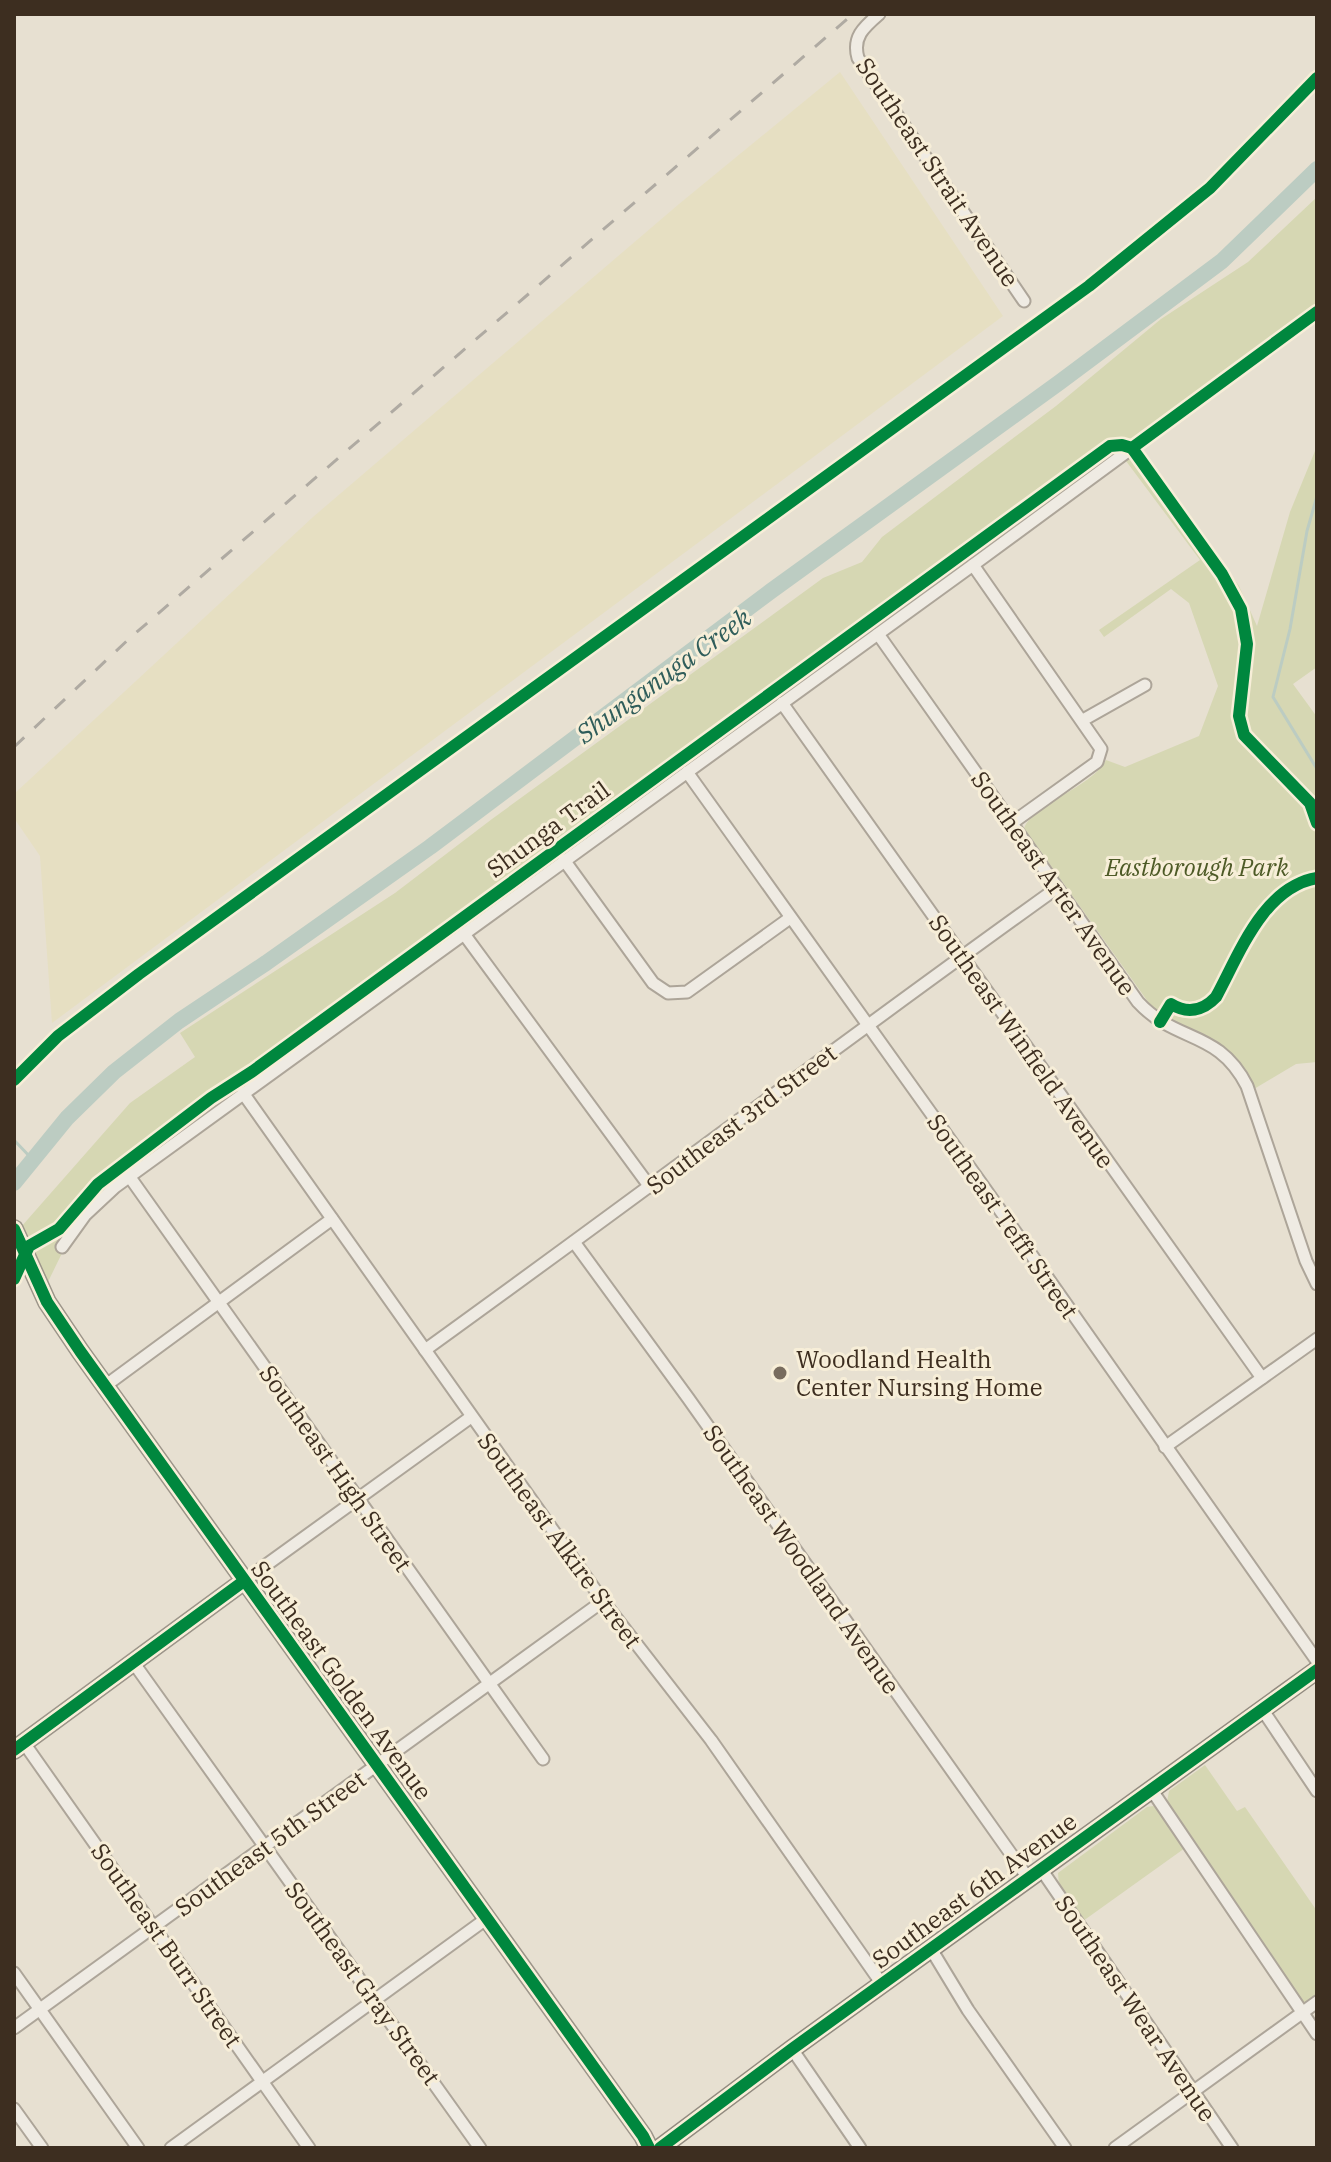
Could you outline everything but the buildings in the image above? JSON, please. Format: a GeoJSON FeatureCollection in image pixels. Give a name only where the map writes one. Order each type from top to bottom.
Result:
{"type":"FeatureCollection","features":[{"type":"Feature","properties":{"kind":"main road","name":"Southeast 6th Avenue"},"geometry":{"type":"LineString","coordinates":[[660,2148],[1317,1670]]}},
{"type":"Feature","properties":{"kind":"street","name":"Southeast Strait Avenue"},"geometry":{"type":"LineString","coordinates":[[879,14],[864,27],[856,42],[862,66],[1024,301]]}},
{"type":"Feature","properties":{"kind":"street"},"geometry":{"type":"LineString","coordinates":[[62,1247],[93,1207],[129,1176],[1317,312]]}},
{"type":"Feature","properties":{"kind":"street"},"geometry":{"type":"LineString","coordinates":[[973,565],[1099,743],[1101,753],[1097,762],[1012,823]]}},
{"type":"Feature","properties":{"kind":"street","name":"Southeast Arter Avenue"},"geometry":{"type":"LineString","coordinates":[[878,634],[1149,1013],[1174,1030],[1210,1044],[1224,1054],[1240,1073],[1306,1261],[1317,1284]]}},
{"type":"Feature","properties":{"kind":"street"},"geometry":{"type":"LineString","coordinates":[[1083,720],[1145,685]]}},
{"type":"Feature","properties":{"kind":"street","name":"Southeast Winfield Avenue"},"geometry":{"type":"LineString","coordinates":[[782,703],[1262,1378]]}},
{"type":"Feature","properties":{"kind":"street","name":"Southeast Tefft Street"},"geometry":{"type":"LineString","coordinates":[[687,772],[1317,1661]]}},
{"type":"Feature","properties":{"kind":"street"},"geometry":{"type":"LineString","coordinates":[[564,860],[656,987],[668,993],[687,992],[790,918]]}},
{"type":"Feature","properties":{"kind":"street","name":"Southeast 3rd Street"},"geometry":{"type":"LineString","coordinates":[[425,1350],[1057,888]]}},
{"type":"Feature","properties":{"kind":"street"},"geometry":{"type":"LineString","coordinates":[[464,934],[650,1187]]}},
{"type":"Feature","properties":{"kind":"street","name":"Southeast Alkire Street"},"geometry":{"type":"LineString","coordinates":[[243,1093],[471,1417],[603,1601],[711,1740],[882,1984]]}},
{"type":"Feature","properties":{"kind":"street","name":"Southeast High Street"},"geometry":{"type":"LineString","coordinates":[[129,1176],[543,1759]]}},
{"type":"Feature","properties":{"kind":"street"},"geometry":{"type":"LineString","coordinates":[[105,1386],[332,1219]]}},
{"type":"Feature","properties":{"kind":"street","name":"Southeast Golden Avenue"},"geometry":{"type":"LineString","coordinates":[[14,1229],[47,1302],[105,1386],[649,2148]]}},
{"type":"Feature","properties":{"kind":"street","name":"Southeast Woodland Avenue"},"geometry":{"type":"LineString","coordinates":[[574,1242],[1034,1873]]}},
{"type":"Feature","properties":{"kind":"street"},"geometry":{"type":"LineString","coordinates":[[1165,1447],[1317,1339]]}},
{"type":"Feature","properties":{"kind":"street"},"geometry":{"type":"LineString","coordinates":[[19,1746],[471,1417]]}},
{"type":"Feature","properties":{"kind":"street","name":"Southeast 5th Street"},"geometry":{"type":"LineString","coordinates":[[14,2028],[603,1601]]}},
{"type":"Feature","properties":{"kind":"street","name":"Southeast Gray Street"},"geometry":{"type":"LineString","coordinates":[[133,1662],[480,2148]]}},
{"type":"Feature","properties":{"kind":"street"},"geometry":{"type":"LineString","coordinates":[[1262,1709],[1317,1791]]}},
{"type":"Feature","properties":{"kind":"street","name":"Southeast Burr Street"},"geometry":{"type":"LineString","coordinates":[[19,1746],[154,1927],[309,2148]]}},
{"type":"Feature","properties":{"kind":"street"},"geometry":{"type":"LineString","coordinates":[[1151,1789],[1317,2034]]}},
{"type":"Feature","properties":{"kind":"street","name":"Southeast Wear Avenue"},"geometry":{"type":"LineString","coordinates":[[1034,1873],[1232,2148]]}},
{"type":"Feature","properties":{"kind":"street"},"geometry":{"type":"LineString","coordinates":[[171,2148],[486,1919]]}},
{"type":"Feature","properties":{"kind":"street"},"geometry":{"type":"LineString","coordinates":[[931,1949],[968,2010],[1065,2148]]}},
{"type":"Feature","properties":{"kind":"street"},"geometry":{"type":"LineString","coordinates":[[14,1973],[138,2148]]}},
{"type":"Feature","properties":{"kind":"street"},"geometry":{"type":"LineString","coordinates":[[1115,2148],[1317,2002]]}},
{"type":"Feature","properties":{"kind":"street"},"geometry":{"type":"LineString","coordinates":[[792,2049],[860,2148]]}},
{"type":"Feature","properties":{"kind":"street"},"geometry":{"type":"LineString","coordinates":[[14,2109],[42,2148]]}},
{"type":"Feature","properties":{"kind":"shaded area"},"geometry":{"type":"Polygon","coordinates":[[[840,72],[1003,316],[52,1023],[40,856],[14,818],[14,794],[313,517],[679,204],[840,72]]]}},
{"type":"Feature","properties":{"kind":"green space"},"geometry":{"type":"Polygon","coordinates":[[[1317,197],[1317,306],[1050,503],[129,1169],[98,1195],[72,1224],[58,1247],[63,1251],[46,1286],[21,1227],[130,1103],[195,1057],[180,1033],[395,893],[823,578],[862,562],[882,537],[1056,406],[1161,319],[1248,262],[1317,197]]]}},
{"type":"Feature","properties":{"kind":"green space","name":"Eastborough Park"},"geometry":{"type":"Polygon","coordinates":[[[1317,446],[1317,667],[1293,684],[1317,717],[1317,1062],[1296,1064],[1254,1089],[1239,1061],[1218,1042],[1156,1013],[1024,828],[1039,810],[1088,779],[1106,760],[1125,767],[1199,736],[1218,686],[1189,603],[1171,589],[1104,637],[1099,630],[1200,560],[1126,461],[1142,449],[1239,586],[1257,626],[1290,512],[1317,446]]]}},
{"type":"Feature","properties":{"kind":"green space"},"geometry":{"type":"Polygon","coordinates":[[[1205,1765],[1237,1811],[1245,1807],[1317,1911],[1317,1997],[1306,2005],[1300,2002],[1167,1802],[1169,1791],[1205,1765]]]}},
{"type":"Feature","properties":{"kind":"green space"},"geometry":{"type":"Polygon","coordinates":[[[1147,1807],[1158,1808],[1185,1848],[1083,1921],[1059,1885],[1058,1873],[1147,1807]]]}},
{"type":"Feature","properties":{"kind":"waterway","name":"Shunganuga Creek"},"geometry":{"type":"LineString","coordinates":[[14,1183],[67,1118],[114,1072],[179,1021],[430,847],[771,591],[1222,261],[1317,169]]}},
{"type":"Feature","properties":{"kind":"waterway"},"geometry":{"type":"LineString","coordinates":[[1317,496],[1273,697],[1317,769]]}},
{"type":"Feature","properties":{"kind":"waterway"},"geometry":{"type":"LineString","coordinates":[[14,1140],[33,1160]]}},
{"type":"Feature","properties":{"kind":"railway"},"geometry":{"type":"LineString","coordinates":[[14,747],[131,637],[853,14]]}},
{"type":"Feature","properties":{"kind":"cycle path"},"geometry":{"type":"LineString","coordinates":[[14,1080],[58,1036],[139,974],[1089,286],[1210,188],[1317,78]]}},
{"type":"Feature","properties":{"kind":"cycle path"},"geometry":{"type":"LineString","coordinates":[[1132,448],[1317,312]]}},
{"type":"Feature","properties":{"kind":"cycle path","name":"Shunga Trail"},"geometry":{"type":"LineString","coordinates":[[14,1279],[29,1246],[59,1229],[98,1184],[211,1098],[253,1071],[1110,446],[1132,448]]}},
{"type":"Feature","properties":{"kind":"cycle path"},"geometry":{"type":"LineString","coordinates":[[1132,448],[1222,574],[1241,609],[1247,644],[1239,716],[1244,735],[1310,803],[1317,823]]}},
{"type":"Feature","properties":{"kind":"cycle path"},"geometry":{"type":"LineString","coordinates":[[1160,1022],[1171,1004],[1189,1010],[1211,1002],[1267,909],[1298,884],[1317,878]]}},
{"type":"Feature","properties":{"kind":"cycle path"},"geometry":{"type":"LineString","coordinates":[[14,1229],[47,1302],[80,1351],[649,2148]]}},
{"type":"Feature","properties":{"kind":"cycle path"},"geometry":{"type":"LineString","coordinates":[[14,1750],[244,1581]]}},
{"type":"Feature","properties":{"kind":"cycle path"},"geometry":{"type":"LineString","coordinates":[[660,2148],[1317,1670]]}},
{"type":"Feature","properties":{"kind":"place","name":"Woodland Health Center Nursing Home"},"geometry":{"type":"Point","coordinates":[780,1373]}}]}
